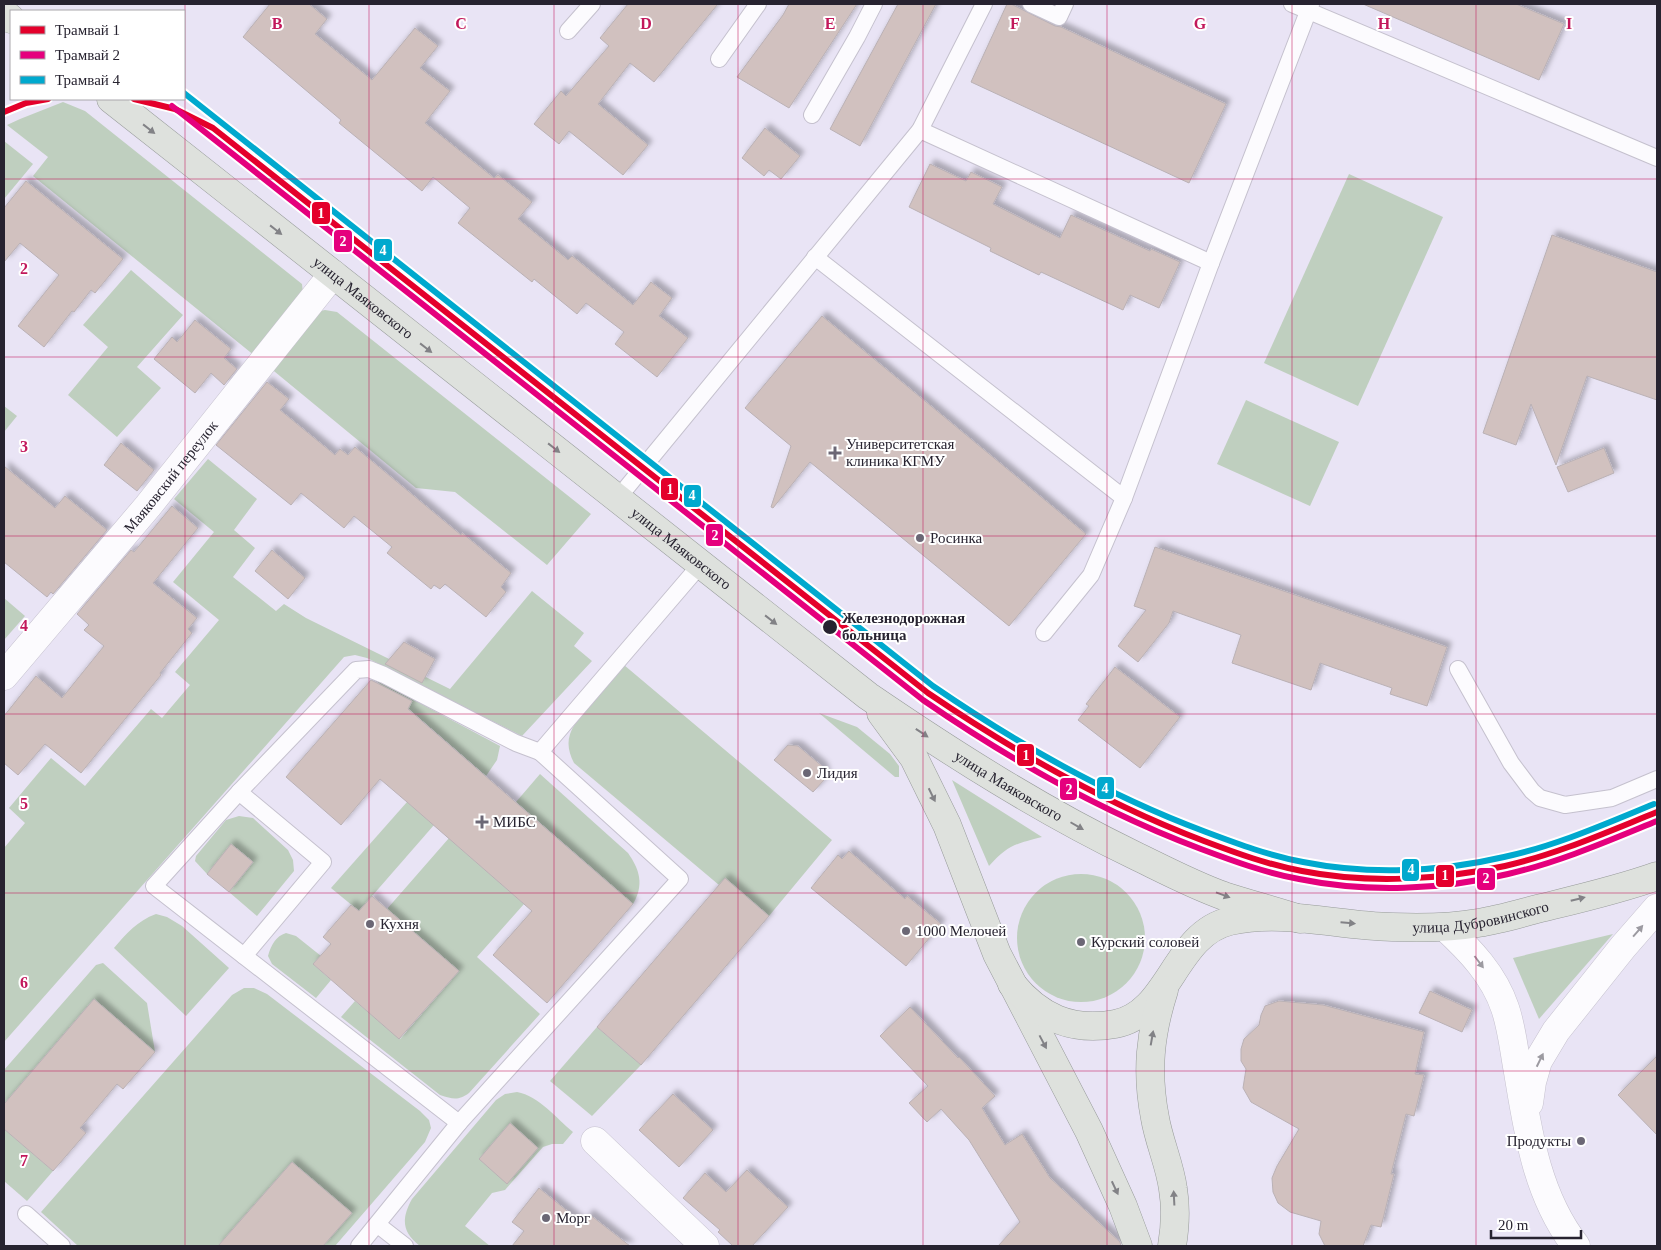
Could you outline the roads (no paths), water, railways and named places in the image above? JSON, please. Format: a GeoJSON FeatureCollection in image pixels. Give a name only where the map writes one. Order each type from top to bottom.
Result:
{"type":"FeatureCollection","features":[{"type":"Feature","properties":{"kind":"main road","name":"улица Маяковского"},"geometry":{"type":"LineString","coordinates":[[112,100],[868,696],[931,739],[1096,837],[1222,895],[1300,919]]}},
{"type":"Feature","properties":{"kind":"main road"},"geometry":{"type":"LineString","coordinates":[[868,696],[914,758],[947,825],[997,954],[1092,1138],[1124,1206],[1138,1246]]}},
{"type":"Feature","properties":{"kind":"main road","name":"улица Дубровинского"},"geometry":{"type":"LineString","coordinates":[[1300,919],[1390,927],[1445,927],[1480,923],[1617,890],[1657,876]]}},
{"type":"Feature","properties":{"kind":"main road"},"geometry":{"type":"LineString","coordinates":[[1012,984],[1025,1000],[1041,1012],[1061,1021],[1082,1026],[1117,1024],[1131,1019],[1154,999],[1178,962],[1193,944],[1210,930],[1227,922],[1248,918],[1271,916],[1300,919]]}},
{"type":"Feature","properties":{"kind":"main road"},"geometry":{"type":"LineString","coordinates":[[1166,983],[1155,1021],[1150,1051],[1150,1079],[1155,1121],[1173,1189],[1172,1246]]}},
{"type":"Feature","properties":{"kind":"street","name":"Маяковский переулок"},"geometry":{"type":"LineString","coordinates":[[4,676],[148,506],[333,274]]}},
{"type":"Feature","properties":{"kind":"street"},"geometry":{"type":"LineString","coordinates":[[1526,1124],[1532,1082],[1538,1061],[1556,1031],[1623,947],[1657,908]]}},
{"type":"Feature","properties":{"kind":"street"},"geometry":{"type":"LineString","coordinates":[[1445,927],[1470,950],[1488,974],[1505,1008],[1526,1124],[1536,1166],[1551,1206],[1576,1246]]}},
{"type":"Feature","properties":{"kind":"street"},"geometry":{"type":"LineString","coordinates":[[595,1142],[704,1246]]}},
{"type":"Feature","properties":{"kind":"lane"},"geometry":{"type":"LineString","coordinates":[[568,31],[592,4]]}},
{"type":"Feature","properties":{"kind":"lane"},"geometry":{"type":"LineString","coordinates":[[719,59],[758,4]]}},
{"type":"Feature","properties":{"kind":"lane"},"geometry":{"type":"LineString","coordinates":[[812,115],[857,38],[874,4]]}},
{"type":"Feature","properties":{"kind":"lane"},"geometry":{"type":"LineString","coordinates":[[618,498],[920,130],[984,4]]}},
{"type":"Feature","properties":{"kind":"lane"},"geometry":{"type":"LineString","coordinates":[[1031,4],[1059,17],[1065,4]]}},
{"type":"Feature","properties":{"kind":"lane"},"geometry":{"type":"LineString","coordinates":[[1292,4],[1309,7],[1657,158]]}},
{"type":"Feature","properties":{"kind":"lane"},"geometry":{"type":"LineString","coordinates":[[1044,633],[1091,575],[1124,498],[1309,7]]}},
{"type":"Feature","properties":{"kind":"lane"},"geometry":{"type":"LineString","coordinates":[[920,130],[1211,263]]}},
{"type":"Feature","properties":{"kind":"lane"},"geometry":{"type":"LineString","coordinates":[[815,257],[1124,498]]}},
{"type":"Feature","properties":{"kind":"lane"},"geometry":{"type":"LineString","coordinates":[[540,752],[701,564]]}},
{"type":"Feature","properties":{"kind":"lane"},"geometry":{"type":"LineString","coordinates":[[359,1246],[460,1123],[680,879],[540,752],[516,743],[384,675],[368,669],[356,670],[239,792],[154,886],[460,1123]]}},
{"type":"Feature","properties":{"kind":"lane"},"geometry":{"type":"LineString","coordinates":[[1458,669],[1510,763],[1532,791],[1540,798],[1566,805],[1612,798],[1657,779]]}},
{"type":"Feature","properties":{"kind":"lane"},"geometry":{"type":"LineString","coordinates":[[239,792],[323,862],[244,956]]}},
{"type":"Feature","properties":{"kind":"lane"},"geometry":{"type":"LineString","coordinates":[[26,1214],[62,1246]]}},
{"type":"Feature","properties":{"kind":"lane"},"geometry":{"type":"LineString","coordinates":[[378,1225],[405,1246]]}},
{"type":"Feature","properties":{"kind":"tram line","name":"4"},"geometry":{"type":"LineString","coordinates":[[185,94],[933,686],[998,729],[1100,786],[1170,818],[1266,853],[1328,866],[1378,870],[1429,869],[1455,866],[1523,852],[1580,834],[1654,804]]}},
{"type":"Feature","properties":{"kind":"tram line","name":"1"},"geometry":{"type":"LineString","coordinates":[[4,112],[26,103],[42,100]]}},
{"type":"Feature","properties":{"kind":"tram line","name":"1"},"geometry":{"type":"LineString","coordinates":[[138,100],[175,109],[213,128],[928,693],[1028,756],[1132,811],[1204,841],[1277,865],[1327,875],[1378,879],[1455,875],[1505,866],[1563,849],[1657,812]]}},
{"type":"Feature","properties":{"kind":"tram line","name":"2"},"geometry":{"type":"LineString","coordinates":[[172,106],[923,700],[1023,764],[1128,819],[1201,849],[1274,873],[1325,883],[1378,888],[1457,884],[1508,874],[1565,857],[1657,821]]}},
{"type":"Feature","properties":{"kind":"place","name":"Университетская клиника КГМУ"},"geometry":{"type":"Point","coordinates":[835,453]}},
{"type":"Feature","properties":{"kind":"place","name":"Росинка"},"geometry":{"type":"Point","coordinates":[920,538]}},
{"type":"Feature","properties":{"kind":"place","name":"Железнодорожная больница"},"geometry":{"type":"Point","coordinates":[830,627]}},
{"type":"Feature","properties":{"kind":"place","name":"Лидия"},"geometry":{"type":"Point","coordinates":[807,773]}},
{"type":"Feature","properties":{"kind":"place","name":"МИБС"},"geometry":{"type":"Point","coordinates":[482,822]}},
{"type":"Feature","properties":{"kind":"place","name":"Кухня"},"geometry":{"type":"Point","coordinates":[370,924]}},
{"type":"Feature","properties":{"kind":"place","name":"1000 Мелочей"},"geometry":{"type":"Point","coordinates":[906,931]}},
{"type":"Feature","properties":{"kind":"place","name":"Курский соловей"},"geometry":{"type":"Point","coordinates":[1081,942]}},
{"type":"Feature","properties":{"kind":"place","name":"Продукты"},"geometry":{"type":"Point","coordinates":[1581,1141]}},
{"type":"Feature","properties":{"kind":"place","name":"Морг"},"geometry":{"type":"Point","coordinates":[546,1218]}}]}
